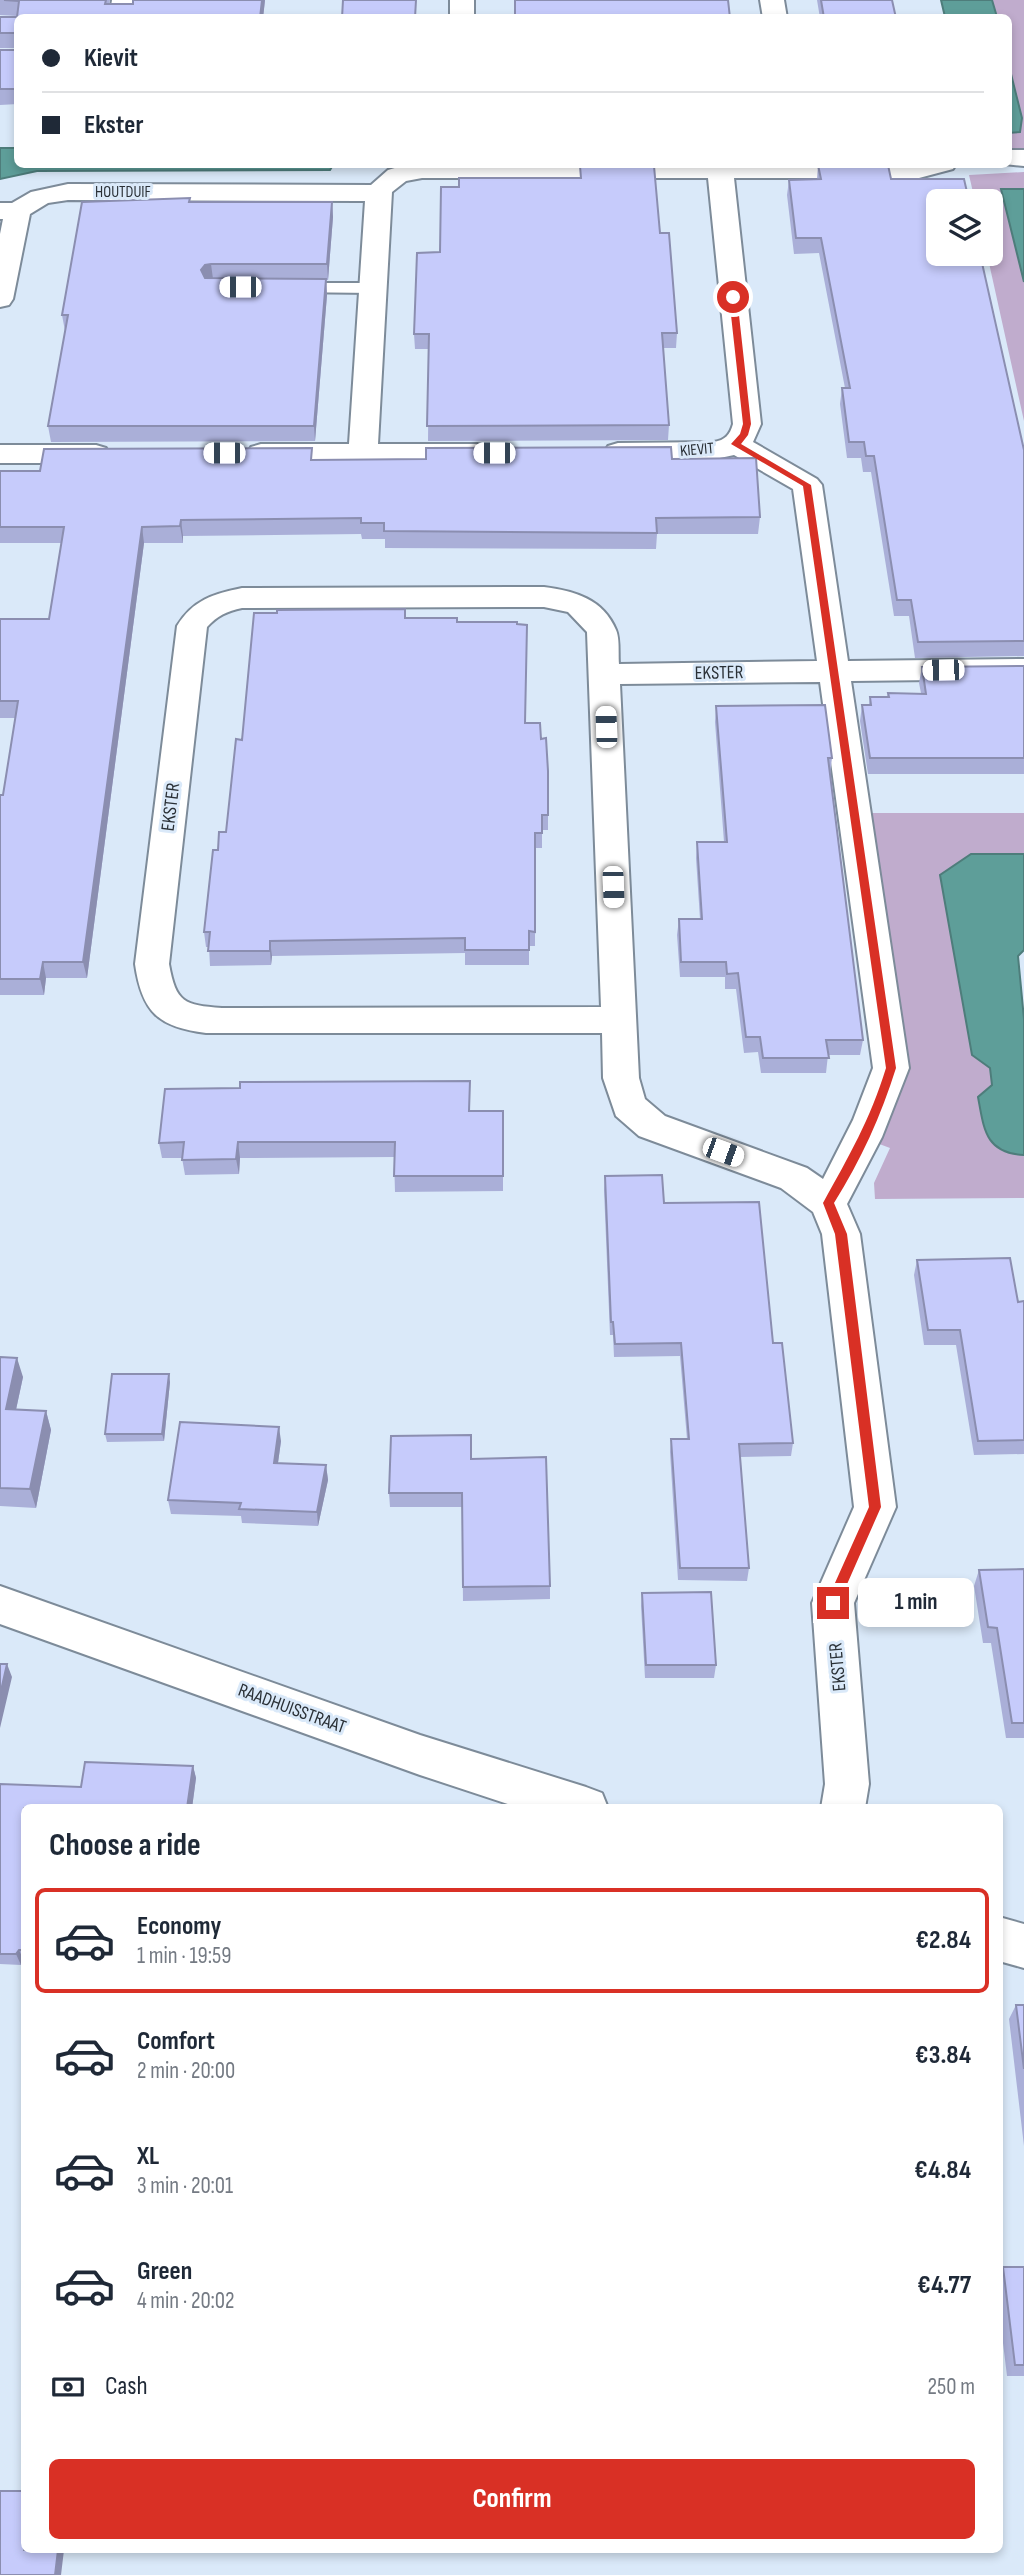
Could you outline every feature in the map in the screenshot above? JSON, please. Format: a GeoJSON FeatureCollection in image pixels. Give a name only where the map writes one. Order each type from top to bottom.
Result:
{"type":"FeatureCollection","features":[{"type":"Feature","properties":{"kind":"street"},"geometry":{"type":"LineString","coordinates":[[363,453],[378,193],[389,178],[422,170],[747,168]]}},
{"type":"Feature","properties":{"kind":"street"},"geometry":{"type":"LineString","coordinates":[[814,168],[927,168]]}},
{"type":"Feature","properties":{"kind":"street","name":"KIEVIT"},"geometry":{"type":"LineString","coordinates":[[595,452],[704,452],[736,444],[744,435],[747,424],[720,170]]}},
{"type":"Feature","properties":{"kind":"street","name":"HOUTDUIF"},"geometry":{"type":"LineString","coordinates":[[0,299],[9,211],[53,193],[378,193]]}},
{"type":"Feature","properties":{"kind":"street","name":"KIEVIT"},"geometry":{"type":"LineString","coordinates":[[736,444],[807,485],[834,671]]}},
{"type":"Feature","properties":{"kind":"street"},"geometry":{"type":"LineString","coordinates":[[238,453],[500,453]]}},
{"type":"Feature","properties":{"kind":"street"},"geometry":{"type":"LineString","coordinates":[[0,454],[126,454]]}},
{"type":"Feature","properties":{"kind":"street","name":"EKSTER"},"geometry":{"type":"LineString","coordinates":[[618,1020],[188,1019],[167,1007],[155,990],[152,964],[192,626],[203,610],[216,603],[242,598],[544,597],[573,600],[590,612],[602,632],[621,1078],[629,1106],[652,1126],[794,1178],[828,1203],[841,1234],[875,1507],[833,1603],[847,1784],[844,1804]]}},
{"type":"Feature","properties":{"kind":"street","name":"EKSTER"},"geometry":{"type":"LineString","coordinates":[[604,674],[1024,669]]}},
{"type":"Feature","properties":{"kind":"street"},"geometry":{"type":"LineString","coordinates":[[828,1203],[851,1167],[878,1110],[891,1068],[834,671]]}},
{"type":"Feature","properties":{"kind":"street","name":"RAADHUISSTRAAT"},"geometry":{"type":"LineString","coordinates":[[0,1605],[420,1755],[573,1804]]}},
{"type":"Feature","properties":{"kind":"street"},"geometry":{"type":"LineString","coordinates":[[1003,1940],[1024,1947]]}},
{"type":"Feature","properties":{"kind":"lane"},"geometry":{"type":"LineString","coordinates":[[280,288],[373,288]]}},
{"type":"Feature","properties":{"kind":"shaded area"},"geometry":{"type":"Polygon","coordinates":[[[941,0],[992,0],[996,14],[944,14],[941,0]]]}},
{"type":"Feature","properties":{"kind":"shaded area"},"geometry":{"type":"Polygon","coordinates":[[[992,0],[1024,0],[1024,149],[1012,149],[1012,133],[1019,132],[1022,118],[1012,78],[1012,14],[996,14],[992,0]]]}},
{"type":"Feature","properties":{"kind":"shaded area"},"geometry":{"type":"Polygon","coordinates":[[[1012,78],[1022,118],[1020,132],[1012,133],[1012,78]]]}},
{"type":"Feature","properties":{"kind":"shaded area"},"geometry":{"type":"Polygon","coordinates":[[[0,148],[14,148],[14,168],[331,168],[37,171],[0,179],[0,148]]]}},
{"type":"Feature","properties":{"kind":"shaded area"},"geometry":{"type":"Polygon","coordinates":[[[1024,172],[1024,189],[972,189],[969,175],[1024,172]]]}},
{"type":"Feature","properties":{"kind":"shaded area"},"geometry":{"type":"Polygon","coordinates":[[[1003,189],[1024,189],[1024,282],[1003,197],[1003,189]]]}},
{"type":"Feature","properties":{"kind":"shaded area"},"geometry":{"type":"Polygon","coordinates":[[[1003,198],[1024,282],[1024,421],[990,266],[1003,266],[1003,198]]]}},
{"type":"Feature","properties":{"kind":"shaded area"},"geometry":{"type":"Polygon","coordinates":[[[866,813],[1024,813],[1024,854],[971,854],[972,1054],[990,1068],[992,1085],[1017,1155],[1024,1155],[1024,1198],[875,1199],[874,1183],[890,1148],[874,1142],[899,1096],[902,1078],[866,813]]]}},
{"type":"Feature","properties":{"kind":"shaded area"},"geometry":{"type":"Polygon","coordinates":[[[971,854],[1024,854],[1024,950],[1018,956],[1024,1019],[1024,1155],[1001,1150],[994,1144],[985,1129],[978,1097],[992,1085],[990,1068],[972,1055],[940,875],[971,854]]]}},
{"type":"Feature","properties":{"kind":"building"},"geometry":{"type":"Polygon","coordinates":[[[4,0],[106,0],[105,4],[133,4],[133,0],[262,0],[260,14],[17,14],[19,1],[4,0]]]}},
{"type":"Feature","properties":{"kind":"building"},"geometry":{"type":"Polygon","coordinates":[[[343,0],[416,0],[415,14],[342,14],[343,0]]]}},
{"type":"Feature","properties":{"kind":"building"},"geometry":{"type":"Polygon","coordinates":[[[515,0],[728,0],[730,14],[515,14],[515,0]]]}},
{"type":"Feature","properties":{"kind":"building"},"geometry":{"type":"Polygon","coordinates":[[[821,0],[892,0],[895,14],[823,14],[821,0]]]}},
{"type":"Feature","properties":{"kind":"building"},"geometry":{"type":"Polygon","coordinates":[[[0,17],[14,17],[14,33],[0,33],[0,17]]]}},
{"type":"Feature","properties":{"kind":"building"},"geometry":{"type":"Polygon","coordinates":[[[0,50],[14,50],[14,89],[0,89],[0,50]]]}},
{"type":"Feature","properties":{"kind":"building"},"geometry":{"type":"Polygon","coordinates":[[[580,168],[654,168],[660,233],[669,233],[677,333],[662,333],[669,425],[427,426],[429,334],[414,334],[417,253],[440,252],[441,187],[459,187],[459,178],[581,178],[580,168]]]}},
{"type":"Feature","properties":{"kind":"building"},"geometry":{"type":"Polygon","coordinates":[[[819,168],[889,168],[891,179],[964,179],[966,189],[926,189],[926,266],[983,266],[1024,450],[1024,641],[918,642],[911,600],[897,600],[874,456],[866,456],[864,442],[849,442],[842,388],[850,388],[821,238],[796,238],[789,180],[821,179],[819,168]]]}},
{"type":"Feature","properties":{"kind":"building"},"geometry":{"type":"Polygon","coordinates":[[[190,198],[189,202],[332,202],[327,264],[211,264],[205,265],[201,270],[205,278],[326,279],[314,426],[48,426],[68,315],[62,315],[82,202],[190,198]]]}},
{"type":"Feature","properties":{"kind":"building"},"geometry":{"type":"Polygon","coordinates":[[[671,447],[672,459],[756,458],[760,517],[656,518],[657,533],[384,531],[384,523],[361,523],[361,518],[181,520],[180,526],[142,527],[83,962],[43,962],[40,979],[0,979],[0,795],[3,795],[18,701],[0,701],[0,619],[49,619],[64,527],[0,527],[0,471],[40,471],[44,449],[312,448],[311,460],[426,459],[426,448],[671,447]]]}},
{"type":"Feature","properties":{"kind":"building"},"geometry":{"type":"Polygon","coordinates":[[[405,609],[405,618],[457,618],[457,622],[517,622],[527,625],[525,723],[540,723],[541,739],[546,738],[548,771],[548,815],[542,815],[542,833],[535,833],[535,932],[529,931],[529,950],[465,950],[465,938],[270,941],[270,951],[208,951],[210,932],[204,932],[213,850],[218,850],[219,832],[226,832],[236,739],[242,740],[254,613],[277,613],[277,610],[405,609]]]}},
{"type":"Feature","properties":{"kind":"building"},"geometry":{"type":"Polygon","coordinates":[[[1024,666],[1024,758],[870,758],[862,705],[871,705],[870,697],[889,697],[888,693],[926,694],[922,667],[1024,666]]]}},
{"type":"Feature","properties":{"kind":"building"},"geometry":{"type":"Polygon","coordinates":[[[825,705],[832,758],[828,758],[863,1040],[826,1040],[829,1058],[763,1058],[760,1037],[746,1037],[738,973],[727,974],[726,962],[681,962],[679,919],[702,919],[697,842],[727,842],[716,706],[825,705]]]}},
{"type":"Feature","properties":{"kind":"building"},"geometry":{"type":"Polygon","coordinates":[[[470,1081],[469,1111],[503,1111],[503,1176],[394,1176],[395,1142],[238,1142],[236,1159],[182,1160],[184,1142],[159,1143],[165,1089],[240,1088],[240,1082],[470,1081]]]}},
{"type":"Feature","properties":{"kind":"building"},"geometry":{"type":"Polygon","coordinates":[[[662,1175],[664,1203],[759,1202],[773,1343],[782,1343],[793,1443],[739,1444],[749,1568],[680,1568],[671,1439],[689,1439],[681,1343],[615,1344],[611,1322],[605,1176],[662,1175]]]}},
{"type":"Feature","properties":{"kind":"building"},"geometry":{"type":"Polygon","coordinates":[[[1010,1258],[1018,1302],[1024,1301],[1024,1440],[978,1441],[960,1330],[928,1330],[917,1260],[1010,1258]]]}},
{"type":"Feature","properties":{"kind":"building"},"geometry":{"type":"Polygon","coordinates":[[[0,1357],[17,1358],[6,1409],[46,1411],[30,1489],[0,1488],[0,1357]]]}},
{"type":"Feature","properties":{"kind":"building"},"geometry":{"type":"Polygon","coordinates":[[[112,1374],[169,1374],[162,1434],[105,1434],[112,1374]]]}},
{"type":"Feature","properties":{"kind":"building"},"geometry":{"type":"Polygon","coordinates":[[[180,1422],[279,1427],[274,1463],[326,1465],[317,1512],[239,1509],[241,1503],[168,1500],[180,1422]]]}},
{"type":"Feature","properties":{"kind":"building"},"geometry":{"type":"Polygon","coordinates":[[[471,1435],[471,1459],[546,1457],[550,1586],[463,1587],[462,1493],[389,1493],[391,1436],[471,1435]]]}},
{"type":"Feature","properties":{"kind":"building"},"geometry":{"type":"Polygon","coordinates":[[[1024,1569],[1024,1723],[1012,1723],[997,1628],[988,1627],[979,1570],[1024,1569]]]}},
{"type":"Feature","properties":{"kind":"building"},"geometry":{"type":"Polygon","coordinates":[[[711,1592],[716,1665],[646,1665],[642,1593],[711,1592]]]}},
{"type":"Feature","properties":{"kind":"building"},"geometry":{"type":"Polygon","coordinates":[[[0,1664],[7,1664],[0,1695],[0,1664]]]}},
{"type":"Feature","properties":{"kind":"building"},"geometry":{"type":"Polygon","coordinates":[[[85,1762],[193,1766],[188,1804],[21,1804],[21,1950],[16,1954],[0,1954],[0,1784],[81,1787],[85,1762]]]}},
{"type":"Feature","properties":{"kind":"building"},"geometry":{"type":"Polygon","coordinates":[[[1016,2005],[1024,2005],[1024,2069],[1016,2005]]]}},
{"type":"Feature","properties":{"kind":"building"},"geometry":{"type":"Polygon","coordinates":[[[1003,2267],[1024,2267],[1024,2365],[1015,2365],[1003,2267]]]}},
{"type":"Feature","properties":{"kind":"building"},"geometry":{"type":"Polygon","coordinates":[[[0,2491],[21,2491],[21,2553],[58,2553],[55,2575],[0,2575],[0,2491]]]}},
{"type":"Feature","properties":{"kind":"route"},"geometry":{"type":"LineString","coordinates":[[733,297],[747,424],[744,435],[736,444],[807,485],[810,498],[891,1068],[878,1110],[851,1167],[828,1203],[841,1234],[875,1507],[833,1603]]}}]}
